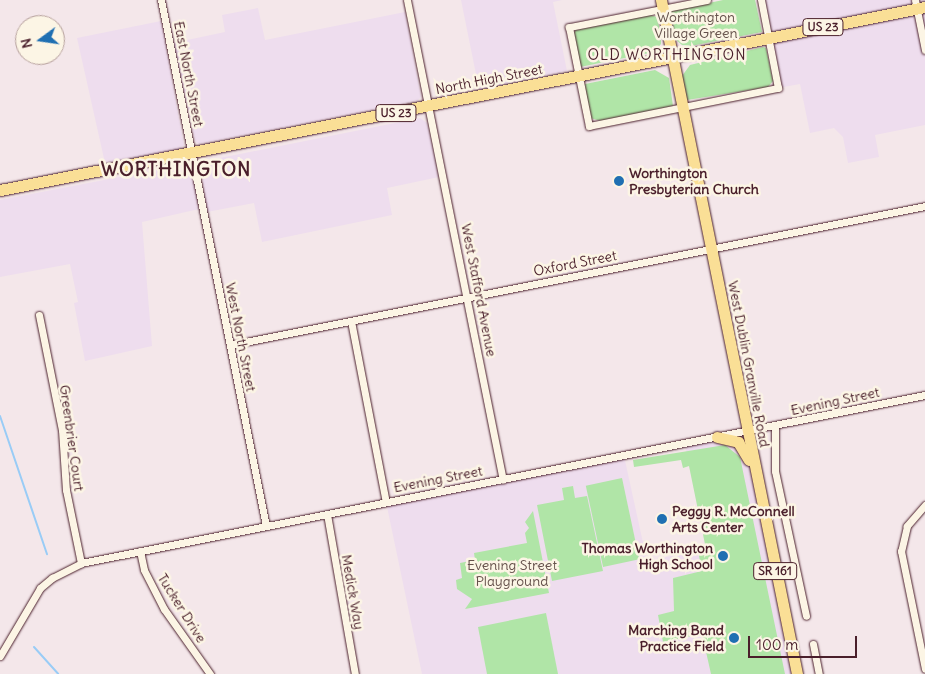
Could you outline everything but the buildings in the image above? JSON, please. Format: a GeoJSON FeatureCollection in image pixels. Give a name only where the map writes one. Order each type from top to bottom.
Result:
{"type":"FeatureCollection","features":[{"type":"Feature","properties":{"kind":"main road","name":"SR 161"},"geometry":{"type":"LineString","coordinates":[[662,4],[672,59]]}},
{"type":"Feature","properties":{"kind":"main road","name":"North High Street"},"geometry":{"type":"LineString","coordinates":[[0,190],[672,59],[919,5]]}},
{"type":"Feature","properties":{"kind":"main road","name":"West Dublin Granville Road"},"geometry":{"type":"LineString","coordinates":[[672,59],[797,674]]}},
{"type":"Feature","properties":{"kind":"main road"},"geometry":{"type":"LineString","coordinates":[[717,437],[738,442],[754,468]]}},
{"type":"Feature","properties":{"kind":"street","name":"East North Street"},"geometry":{"type":"LineString","coordinates":[[162,0],[192,154]]}},
{"type":"Feature","properties":{"kind":"street","name":"West Stafford Avenue"},"geometry":{"type":"LineString","coordinates":[[407,0],[504,479]]}},
{"type":"Feature","properties":{"kind":"street"},"geometry":{"type":"LineString","coordinates":[[708,0],[662,4],[569,27],[589,126],[778,88],[761,0]]}},
{"type":"Feature","properties":{"kind":"street"},"geometry":{"type":"LineString","coordinates":[[919,5],[925,50]]}},
{"type":"Feature","properties":{"kind":"street","name":"West North Street"},"geometry":{"type":"LineString","coordinates":[[192,154],[266,526]]}},
{"type":"Feature","properties":{"kind":"street","name":"Oxford Street"},"geometry":{"type":"LineString","coordinates":[[230,345],[925,206]]}},
{"type":"Feature","properties":{"kind":"street","name":"Greenbrier Court"},"geometry":{"type":"LineString","coordinates":[[39,315],[62,430],[66,490],[81,564]]}},
{"type":"Feature","properties":{"kind":"street"},"geometry":{"type":"LineString","coordinates":[[351,321],[386,502]]}},
{"type":"Feature","properties":{"kind":"street","name":"Evening Street"},"geometry":{"type":"LineString","coordinates":[[0,656],[40,588],[52,578],[81,564],[925,395]]}},
{"type":"Feature","properties":{"kind":"street"},"geometry":{"type":"LineString","coordinates":[[775,426],[775,471],[806,616]]}},
{"type":"Feature","properties":{"kind":"street"},"geometry":{"type":"LineString","coordinates":[[925,505],[911,519],[901,551],[925,669]]}},
{"type":"Feature","properties":{"kind":"street","name":"Medick Way"},"geometry":{"type":"LineString","coordinates":[[327,514],[356,674]]}},
{"type":"Feature","properties":{"kind":"street","name":"Tucker Drive"},"geometry":{"type":"LineString","coordinates":[[140,551],[144,570],[164,609],[210,674]]}},
{"type":"Feature","properties":{"kind":"street"},"geometry":{"type":"LineString","coordinates":[[813,644],[819,674]]}},
{"type":"Feature","properties":{"kind":"shaded area"},"geometry":{"type":"Polygon","coordinates":[[[461,0],[562,0],[553,2],[567,71],[479,89],[461,0]]]}},
{"type":"Feature","properties":{"kind":"shaded area"},"geometry":{"type":"Polygon","coordinates":[[[761,0],[925,0],[925,125],[875,135],[879,157],[848,163],[843,137],[834,128],[810,133],[800,84],[778,88],[761,0]]]}},
{"type":"Feature","properties":{"kind":"shaded area"},"geometry":{"type":"Polygon","coordinates":[[[258,8],[265,40],[405,12],[421,97],[417,101],[199,144],[195,141],[173,43],[225,32],[222,15],[258,8]]]}},
{"type":"Feature","properties":{"kind":"shaded area"},"geometry":{"type":"Polygon","coordinates":[[[161,21],[184,145],[180,149],[105,163],[77,38],[161,21]]]}},
{"type":"Feature","properties":{"kind":"shaded area"},"geometry":{"type":"Polygon","coordinates":[[[420,118],[427,123],[439,177],[387,188],[392,215],[262,242],[254,203],[207,212],[200,162],[420,118]]]}},
{"type":"Feature","properties":{"kind":"shaded area"},"geometry":{"type":"Polygon","coordinates":[[[182,165],[188,166],[192,172],[199,209],[142,222],[152,346],[85,361],[74,303],[78,302],[70,264],[0,277],[0,200],[182,165]]]}},
{"type":"Feature","properties":{"kind":"shaded area"},"geometry":{"type":"Polygon","coordinates":[[[717,437],[733,439],[754,468],[797,674],[422,674],[386,502],[624,456],[647,561],[706,549],[685,444],[717,437]]]}},
{"type":"Feature","properties":{"kind":"green space","name":"Worthington Village Green"},"geometry":{"type":"Polygon","coordinates":[[[723,0],[755,0],[762,32],[691,46],[682,45],[675,39],[671,11],[723,0]]]}},
{"type":"Feature","properties":{"kind":"green space","name":"Worthington Village Green"},"geometry":{"type":"Polygon","coordinates":[[[650,15],[657,17],[661,35],[661,44],[654,52],[580,67],[573,34],[576,30],[650,15]]]}},
{"type":"Feature","properties":{"kind":"green space","name":"Worthington Village Green"},"geometry":{"type":"Polygon","coordinates":[[[763,47],[766,48],[773,81],[768,87],[687,100],[682,76],[690,65],[763,47]]]}},
{"type":"Feature","properties":{"kind":"green space","name":"Worthington Village Green"},"geometry":{"type":"Polygon","coordinates":[[[655,70],[669,78],[673,106],[601,121],[590,118],[585,84],[655,70]]]}},
{"type":"Feature","properties":{"kind":"green space"},"geometry":{"type":"Polygon","coordinates":[[[725,445],[740,457],[785,674],[711,674],[702,634],[663,642],[658,615],[674,611],[673,578],[702,571],[698,551],[706,549],[689,466],[683,468],[681,460],[634,467],[633,460],[725,445]]]}},
{"type":"Feature","properties":{"kind":"green space"},"geometry":{"type":"Polygon","coordinates":[[[622,478],[639,559],[603,567],[586,486],[622,478]]]}},
{"type":"Feature","properties":{"kind":"green space"},"geometry":{"type":"Polygon","coordinates":[[[573,486],[575,498],[587,496],[603,571],[552,581],[537,505],[564,500],[562,488],[573,486]]]}},
{"type":"Feature","properties":{"kind":"green space","name":"Evening Street Playground"},"geometry":{"type":"Polygon","coordinates":[[[533,511],[549,593],[465,609],[472,599],[457,589],[456,580],[462,578],[460,563],[475,560],[474,553],[527,543],[525,533],[529,528],[525,522],[533,511]]]}},
{"type":"Feature","properties":{"kind":"green space"},"geometry":{"type":"Polygon","coordinates":[[[546,613],[558,674],[487,674],[478,627],[546,613]]]}},
{"type":"Feature","properties":{"kind":"waterway"},"geometry":{"type":"LineString","coordinates":[[0,416],[47,554]]}},
{"type":"Feature","properties":{"kind":"waterway"},"geometry":{"type":"LineString","coordinates":[[34,647],[58,674]]}},
{"type":"Feature","properties":{"kind":"place","name":"Worthington Presbyterian Church"},"geometry":{"type":"Point","coordinates":[619,181]}},
{"type":"Feature","properties":{"kind":"place","name":"Peggy R. McConnell Arts Center"},"geometry":{"type":"Point","coordinates":[662,519]}},
{"type":"Feature","properties":{"kind":"place","name":"Thomas Worthington High School"},"geometry":{"type":"Point","coordinates":[723,556]}},
{"type":"Feature","properties":{"kind":"place","name":"Marching Band Practice Field"},"geometry":{"type":"Point","coordinates":[734,638]}},
{"type":"Feature","properties":{"kind":"district","name":"OLD WORTHINGTON"},"geometry":{"type":"Point","coordinates":[667,55]}},
{"type":"Feature","properties":{"kind":"district","name":"WORTHINGTON"},"geometry":{"type":"Point","coordinates":[176,170]}}]}
